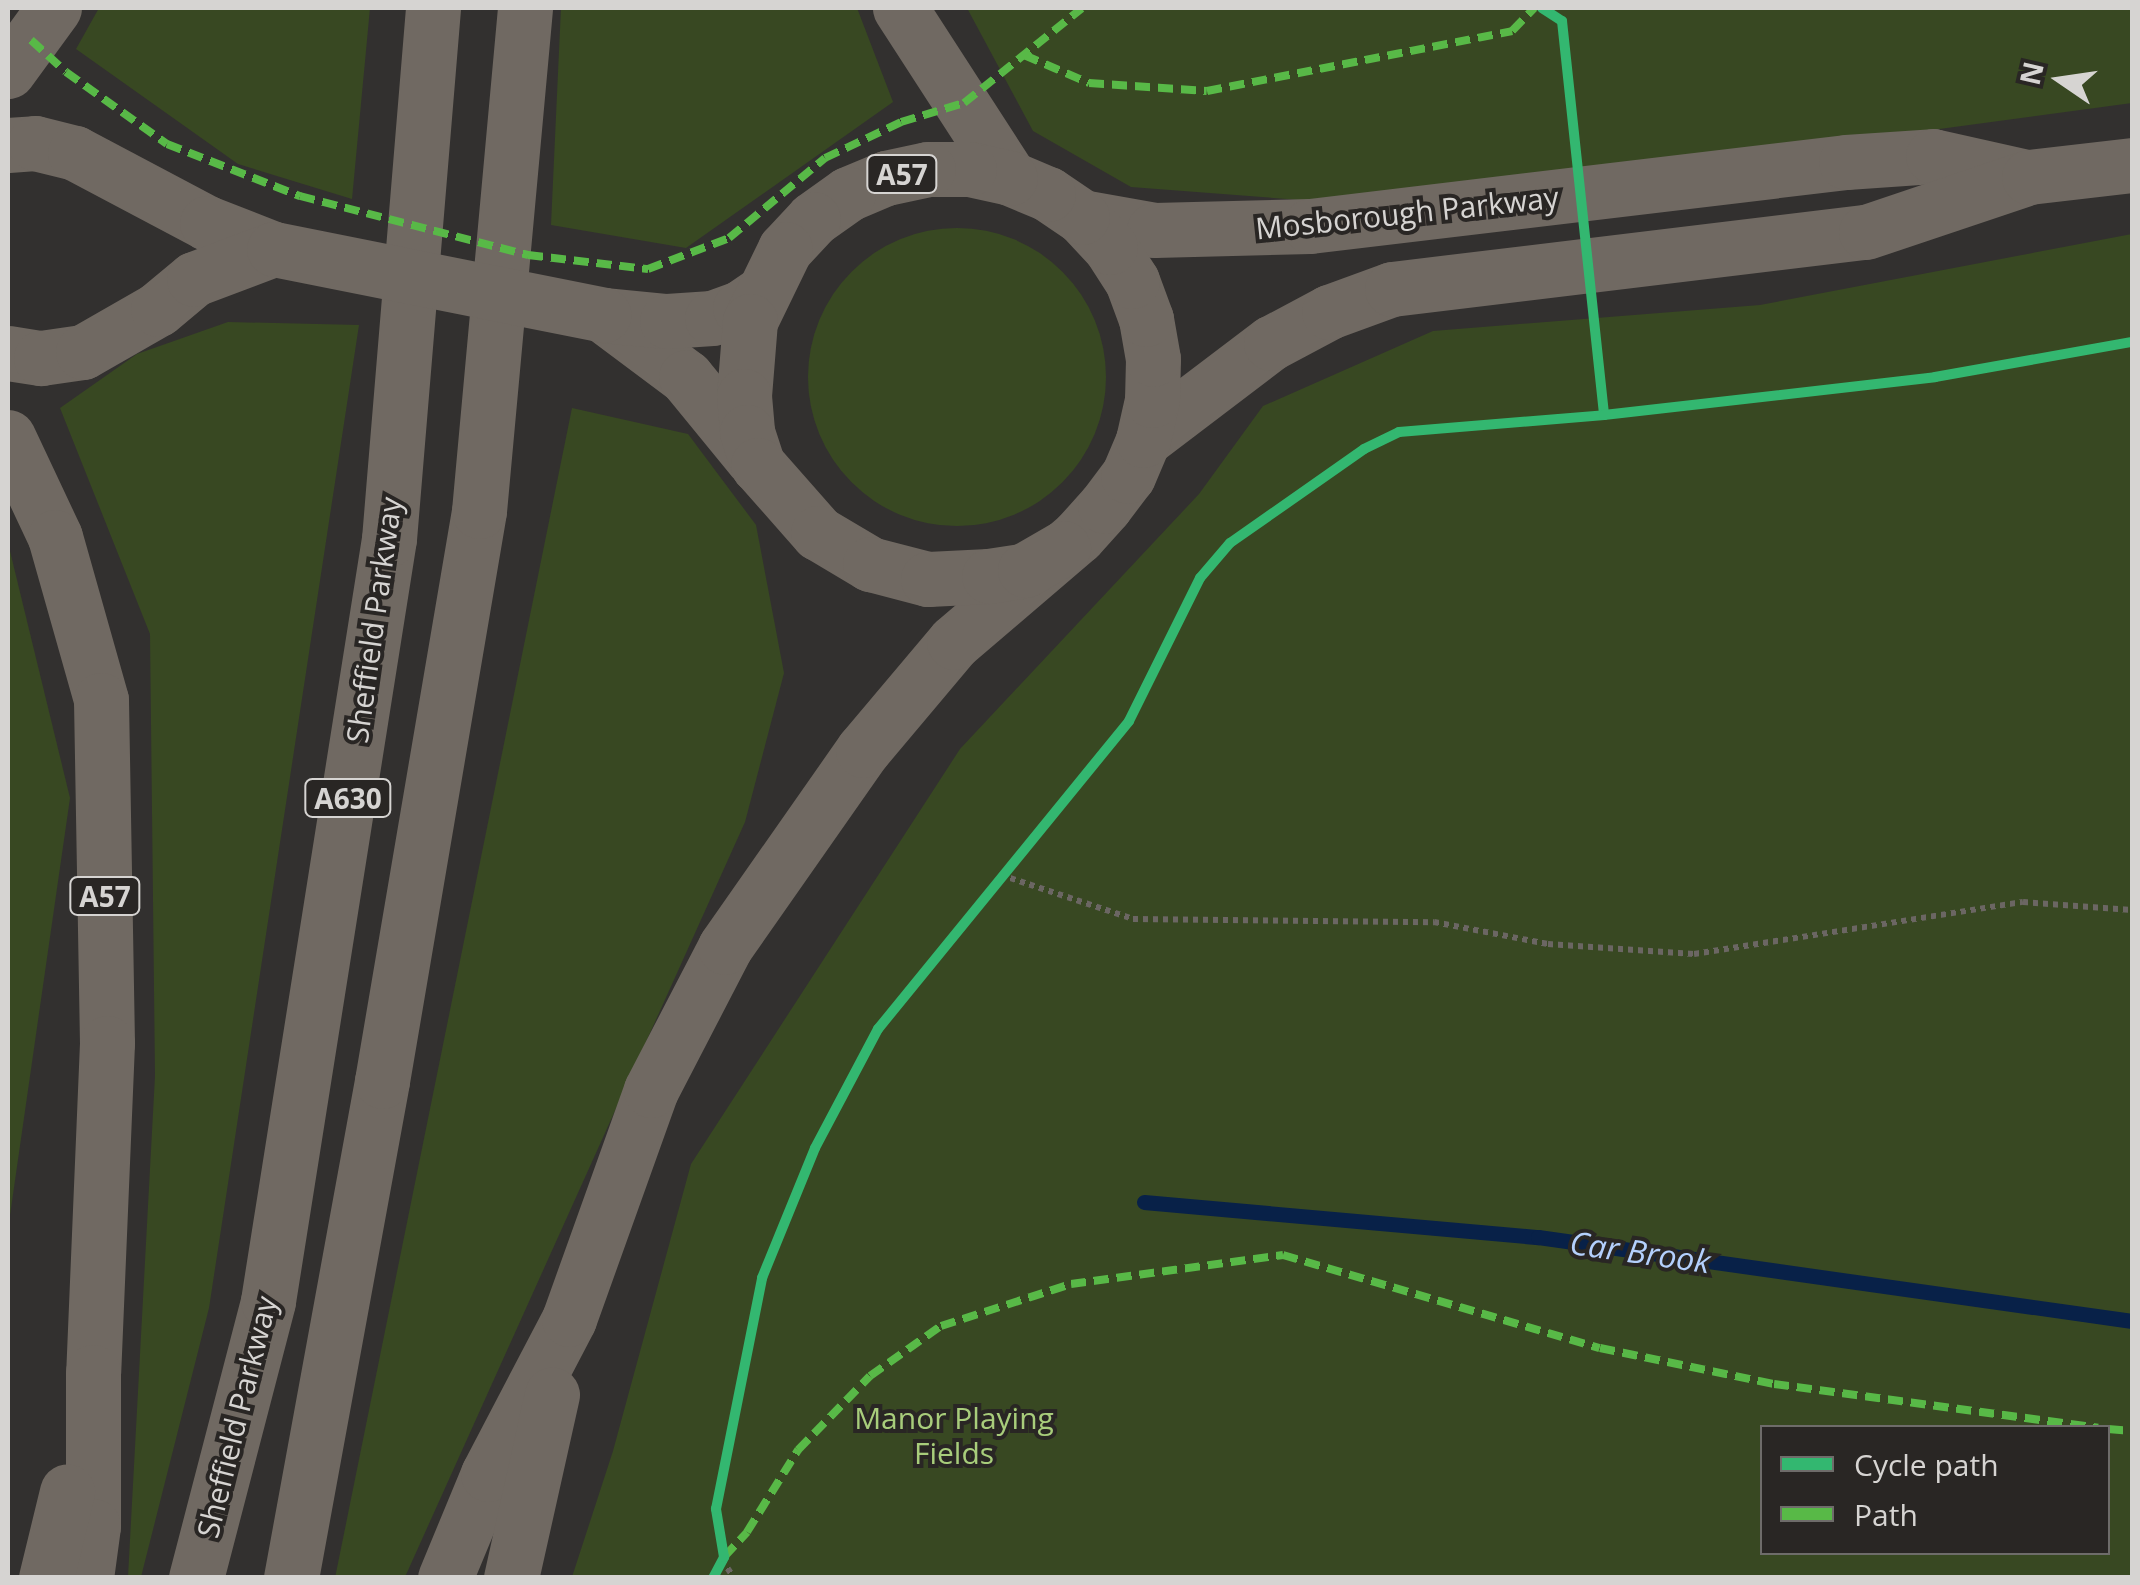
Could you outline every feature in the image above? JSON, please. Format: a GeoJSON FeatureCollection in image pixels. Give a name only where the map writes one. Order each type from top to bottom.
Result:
{"type":"FeatureCollection","features":[{"type":"Feature","properties":{"kind":"highway"},"geometry":{"type":"LineString","coordinates":[[8,71],[54,8]]}},
{"type":"Feature","properties":{"kind":"highway","name":"Sheffield Parkway"},"geometry":{"type":"LineString","coordinates":[[196,1578],[268,1301],[388,540],[433,8]]}},
{"type":"Feature","properties":{"kind":"highway","name":"A630"},"geometry":{"type":"LineString","coordinates":[[290,1578],[382,1082],[479,511],[524,8]]}},
{"type":"Feature","properties":{"kind":"highway"},"geometry":{"type":"LineString","coordinates":[[900,8],[1010,178]]}},
{"type":"Feature","properties":{"kind":"highway","name":"A57"},"geometry":{"type":"LineString","coordinates":[[8,146],[35,143],[75,153],[207,222],[274,250],[603,315],[667,321],[712,318],[740,308],[762,293]]}},
{"type":"Feature","properties":{"kind":"highway","name":"Mosborough Parkway"},"geometry":{"type":"LineString","coordinates":[[1082,217],[1154,230],[1310,226],[1846,162],[1933,156],[2029,177]]}},
{"type":"Feature","properties":{"kind":"highway","name":"Mosborough Parkway"},"geometry":{"type":"LineString","coordinates":[[1142,440],[1271,343],[1329,312],[1392,289],[1866,232],[2029,177],[2132,166]]}},
{"type":"Feature","properties":{"kind":"highway","name":"A57"},"geometry":{"type":"LineString","coordinates":[[446,1578],[488,1474],[569,1319],[651,1090],[725,947],[864,750],[954,642],[1063,548],[1106,506],[1128,476],[1152,400],[1153,360],[1146,319],[1132,281],[1110,247],[1082,217],[1048,194],[1010,178],[969,169],[928,169],[886,178],[848,194],[813,219],[785,250],[750,321],[744,358],[747,432],[758,464]]}},
{"type":"Feature","properties":{"kind":"highway"},"geometry":{"type":"LineString","coordinates":[[8,353],[41,358],[82,352],[158,309],[194,280],[274,250]]}},
{"type":"Feature","properties":{"kind":"highway","name":"A57"},"geometry":{"type":"LineString","coordinates":[[603,315],[686,376],[818,533],[870,564],[928,579],[989,576],[1025,570],[1063,548]]}},
{"type":"Feature","properties":{"kind":"highway","name":"A57"},"geometry":{"type":"LineString","coordinates":[[8,437],[60,552],[101,700],[107,1043],[92,1372],[92,1526],[86,1578]]}},
{"type":"Feature","properties":{"kind":"highway"},"geometry":{"type":"LineString","coordinates":[[511,1578],[569,1319]]}},
{"type":"Feature","properties":{"kind":"highway"},"geometry":{"type":"LineString","coordinates":[[46,1578],[92,1372]]}},
{"type":"Feature","properties":{"kind":"path"},"geometry":{"type":"LineString","coordinates":[[992,888],[1013,861]]}},
{"type":"Feature","properties":{"kind":"path"},"geometry":{"type":"LineString","coordinates":[[1001,875],[1133,920],[1434,922],[1548,944],[1694,954],[2024,902],[2132,910]]}},
{"type":"Feature","properties":{"kind":"path"},"geometry":{"type":"LineString","coordinates":[[713,1578],[722,1560],[721,1541]]}},
{"type":"Feature","properties":{"kind":"path"},"geometry":{"type":"LineString","coordinates":[[722,1560],[734,1578]]}},
{"type":"Feature","properties":{"kind":"green space"},"geometry":{"type":"Polygon","coordinates":[[[99,8],[370,8],[352,199],[238,164],[76,49],[99,8]]]}},
{"type":"Feature","properties":{"kind":"green space"},"geometry":{"type":"Polygon","coordinates":[[[561,8],[857,8],[893,102],[686,248],[551,225],[561,8]]]}},
{"type":"Feature","properties":{"kind":"green space"},"geometry":{"type":"Polygon","coordinates":[[[967,8],[2132,8],[2132,103],[1665,166],[1327,202],[1131,187],[1033,131],[967,8]]]}},
{"type":"Feature","properties":{"kind":"green space"},"geometry":{"type":"Polygon","coordinates":[[[957,228],[1014,239],[1040,253],[1062,272],[1081,294],[1095,320],[1106,377],[1095,434],[1081,460],[1062,482],[1040,501],[1014,515],[957,526],[900,515],[874,501],[852,482],[833,460],[819,434],[808,377],[819,320],[833,294],[852,272],[874,253],[900,239],[957,228]]]}},
{"type":"Feature","properties":{"kind":"green space","name":"Manor Playing Fields"},"geometry":{"type":"Polygon","coordinates":[[[2132,234],[2132,1577],[572,1577],[613,1451],[691,1164],[960,749],[1199,494],[1263,406],[1433,331],[1760,305],[2132,234]]]}},
{"type":"Feature","properties":{"kind":"green space"},"geometry":{"type":"Polygon","coordinates":[[[228,322],[359,325],[209,1308],[141,1577],[128,1577],[155,1076],[150,634],[60,408],[137,354],[228,322]]]}},
{"type":"Feature","properties":{"kind":"green space"},"geometry":{"type":"Polygon","coordinates":[[[572,408],[688,434],[756,525],[784,673],[745,822],[405,1577],[335,1578],[572,408]]]}},
{"type":"Feature","properties":{"kind":"green space"},"geometry":{"type":"Polygon","coordinates":[[[8,543],[70,798],[8,1229],[8,543]]]}},
{"type":"Feature","properties":{"kind":"waterway","name":"Car Brook"},"geometry":{"type":"LineString","coordinates":[[1144,1202],[1538,1237],[2132,1321]]}},
{"type":"Feature","properties":{"kind":"marked path"},"geometry":{"type":"LineString","coordinates":[[31,40],[66,72],[167,144],[300,196],[528,255],[648,269],[729,238],[825,158],[901,122],[964,103],[1082,8]]}},
{"type":"Feature","properties":{"kind":"marked path"},"geometry":{"type":"LineString","coordinates":[[1024,55],[1089,83],[1207,91],[1512,31],[1534,8]]}},
{"type":"Feature","properties":{"kind":"marked path"},"geometry":{"type":"LineString","coordinates":[[724,1557],[747,1532],[798,1450],[870,1376],[941,1326],[1071,1284],[1283,1255],[1600,1348],[1774,1384],[2076,1425]]}},
{"type":"Feature","properties":{"kind":"marked path"},"geometry":{"type":"LineString","coordinates":[[2110,1429],[2132,1431]]}},
{"type":"Feature","properties":{"kind":"cycle path"},"geometry":{"type":"LineString","coordinates":[[1542,8],[1562,21],[1604,415]]}},
{"type":"Feature","properties":{"kind":"cycle path"},"geometry":{"type":"LineString","coordinates":[[713,1578],[724,1557],[716,1509],[762,1278],[815,1148],[878,1029],[1129,721],[1200,578],[1230,543],[1364,449],[1399,432],[1604,415],[1935,377],[2132,342]]}}]}
